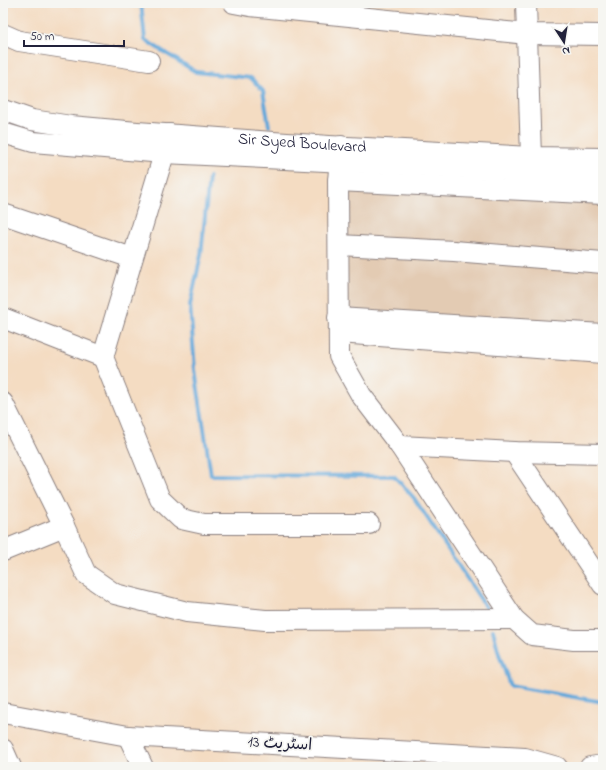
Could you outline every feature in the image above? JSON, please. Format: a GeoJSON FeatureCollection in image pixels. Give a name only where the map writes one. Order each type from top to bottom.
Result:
{"type":"FeatureCollection","features":[{"type":"Feature","properties":{"kind":"street"},"geometry":{"type":"LineString","coordinates":[[234,3],[250,6],[526,34],[603,35]]}},
{"type":"Feature","properties":{"kind":"street"},"geometry":{"type":"LineString","coordinates":[[526,3],[531,158]]}},
{"type":"Feature","properties":{"kind":"street"},"geometry":{"type":"LineString","coordinates":[[3,34],[19,41],[149,61]]}},
{"type":"Feature","properties":{"kind":"street","name":"Sir Syed Boulevard"},"geometry":{"type":"LineString","coordinates":[[3,110],[32,120],[71,126],[170,134],[246,149],[340,163],[603,175]]}},
{"type":"Feature","properties":{"kind":"street","name":"Sir Syed Boulevard"},"geometry":{"type":"LineString","coordinates":[[3,133],[33,142],[164,153],[246,149]]}},
{"type":"Feature","properties":{"kind":"street"},"geometry":{"type":"LineString","coordinates":[[170,134],[103,357],[160,499],[181,519],[204,524],[369,524]]}},
{"type":"Feature","properties":{"kind":"street","name":"Sir Syed Boulevard"},"geometry":{"type":"LineString","coordinates":[[340,163],[531,158],[603,158]]}},
{"type":"Feature","properties":{"kind":"street"},"geometry":{"type":"LineString","coordinates":[[603,194],[340,163],[338,245],[339,356],[361,394],[400,446],[514,619],[532,635],[574,640],[603,640]]}},
{"type":"Feature","properties":{"kind":"street"},"geometry":{"type":"LineString","coordinates":[[3,214],[132,258]]}},
{"type":"Feature","properties":{"kind":"street"},"geometry":{"type":"LineString","coordinates":[[338,245],[454,251],[603,263]]}},
{"type":"Feature","properties":{"kind":"street"},"geometry":{"type":"LineString","coordinates":[[3,318],[103,357]]}},
{"type":"Feature","properties":{"kind":"street"},"geometry":{"type":"LineString","coordinates":[[338,326],[603,334]]}},
{"type":"Feature","properties":{"kind":"street"},"geometry":{"type":"LineString","coordinates":[[338,326],[603,354]]}},
{"type":"Feature","properties":{"kind":"street"},"geometry":{"type":"LineString","coordinates":[[3,403],[86,574],[115,594],[187,612],[265,620],[514,619]]}},
{"type":"Feature","properties":{"kind":"street"},"geometry":{"type":"LineString","coordinates":[[400,446],[514,452],[603,454]]}},
{"type":"Feature","properties":{"kind":"street"},"geometry":{"type":"LineString","coordinates":[[514,452],[603,585]]}},
{"type":"Feature","properties":{"kind":"street"},"geometry":{"type":"LineString","coordinates":[[3,551],[64,526]]}},
{"type":"Feature","properties":{"kind":"street","name":"اسٹریٹ 13"},"geometry":{"type":"LineString","coordinates":[[3,713],[128,736],[525,758],[558,767]]}},
{"type":"Feature","properties":{"kind":"street"},"geometry":{"type":"LineString","coordinates":[[128,736],[142,767]]}},
{"type":"Feature","properties":{"kind":"street"},"geometry":{"type":"LineString","coordinates":[[3,749],[11,767]]}},
{"type":"Feature","properties":{"kind":"street"},"geometry":{"type":"LineString","coordinates":[[590,767],[603,765]]}},
{"type":"Feature","properties":{"kind":"shaded area"},"geometry":{"type":"Polygon","coordinates":[[[345,175],[603,193],[603,353],[339,333],[345,175]]]}},
{"type":"Feature","properties":{"kind":"waterway"},"geometry":{"type":"LineString","coordinates":[[141,3],[145,40],[196,72],[251,78],[263,91],[269,126]]}},
{"type":"Feature","properties":{"kind":"waterway"},"geometry":{"type":"LineString","coordinates":[[209,177],[201,255],[190,305],[195,370],[211,475],[394,476],[414,498],[487,609]]}},
{"type":"Feature","properties":{"kind":"waterway"},"geometry":{"type":"LineString","coordinates":[[493,630],[499,654],[510,686],[603,702]]}}]}
